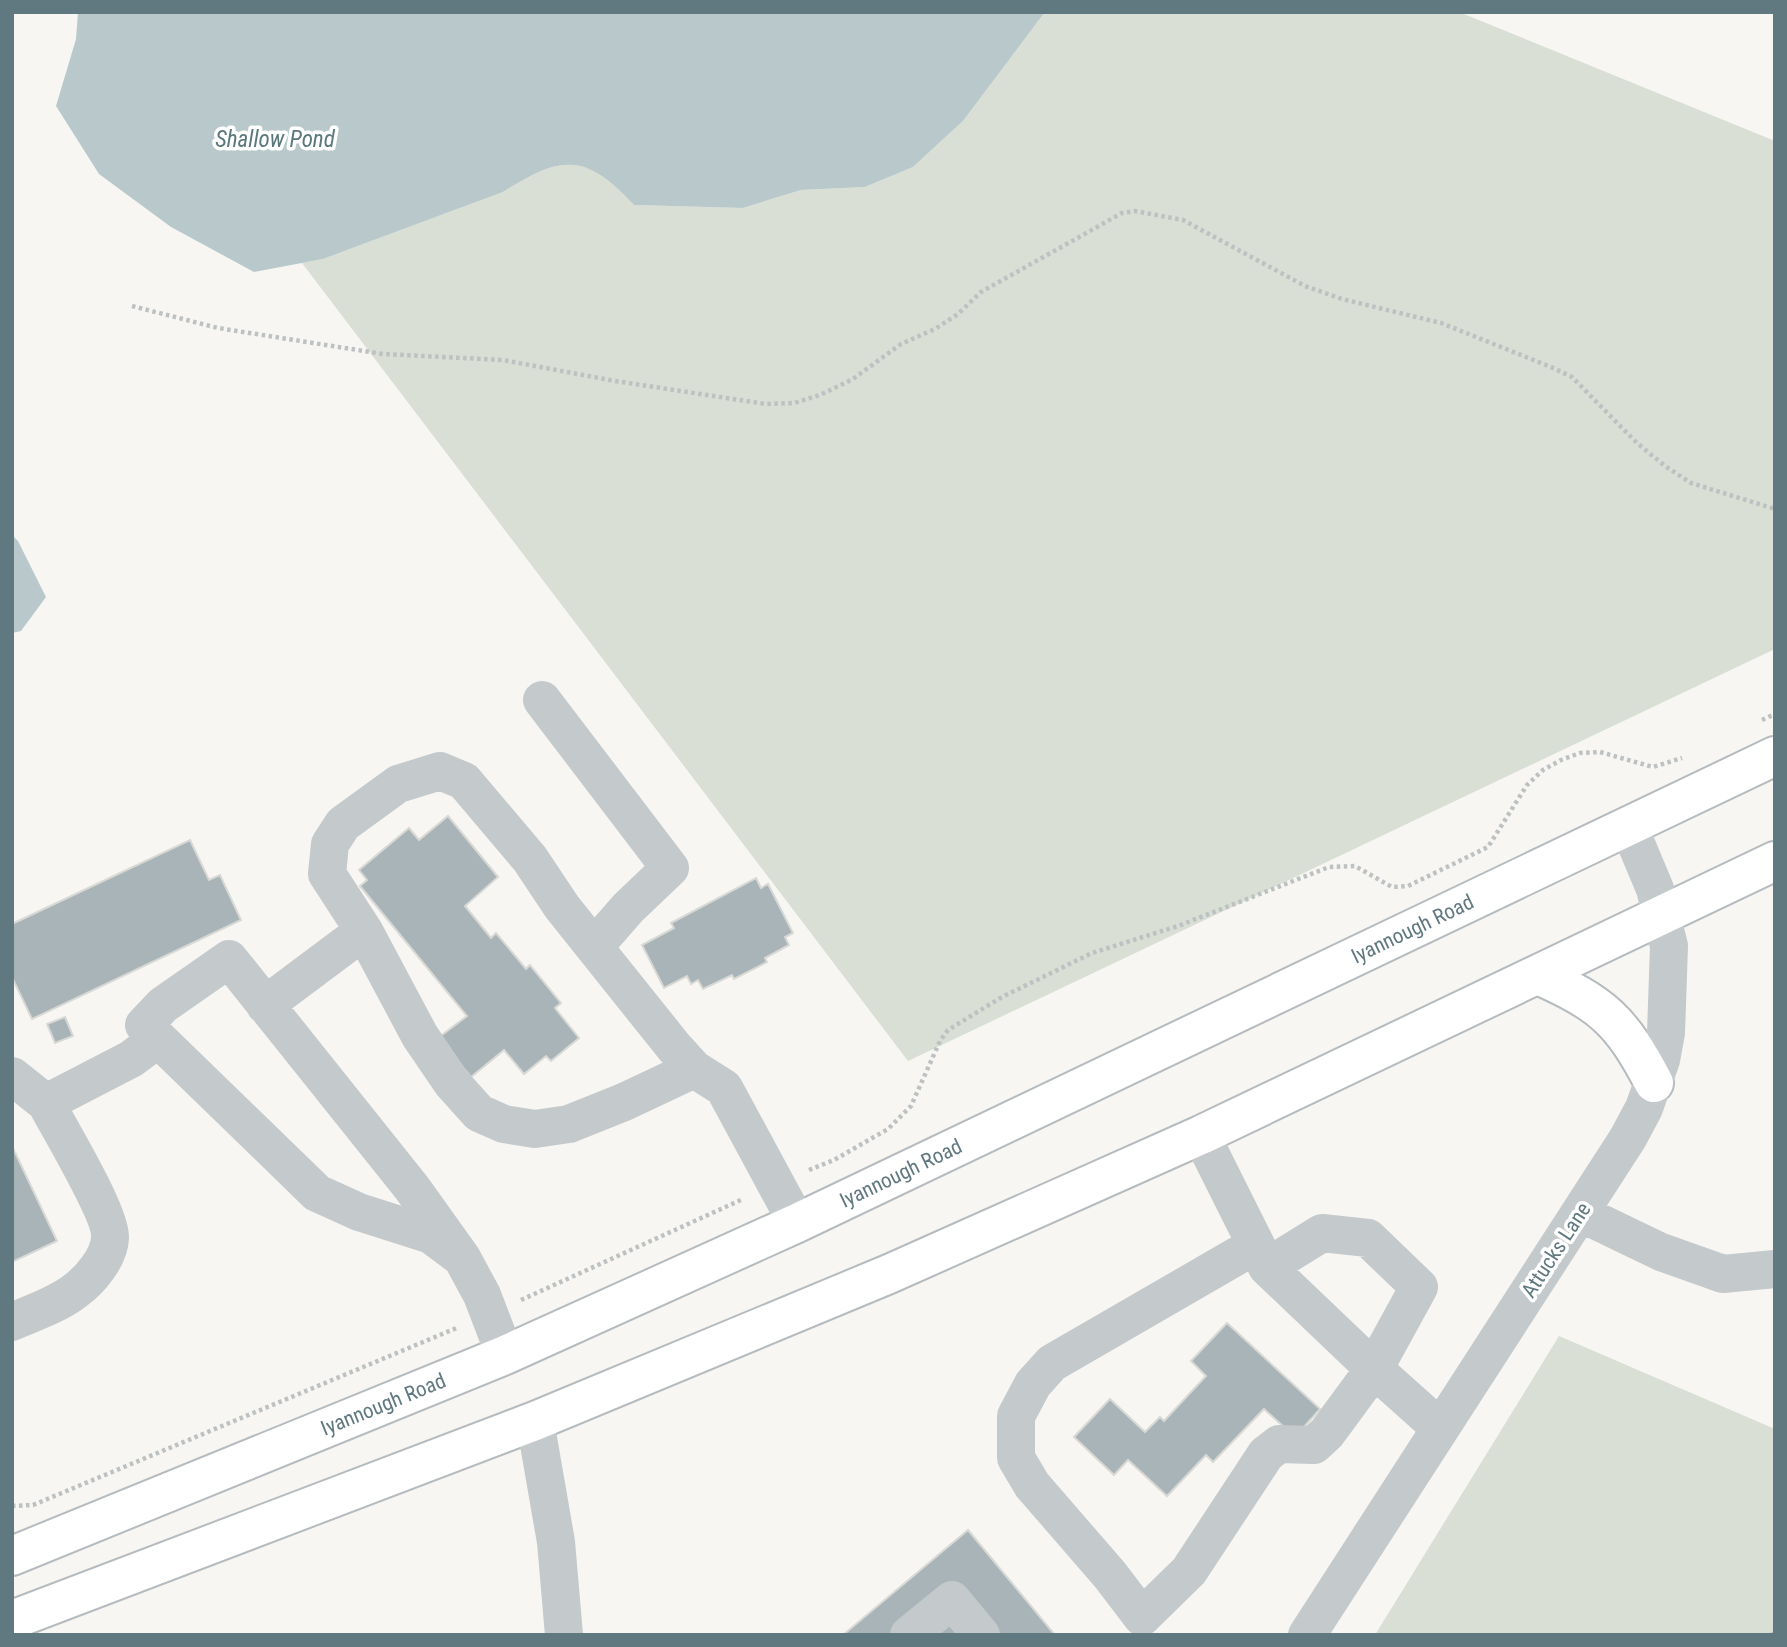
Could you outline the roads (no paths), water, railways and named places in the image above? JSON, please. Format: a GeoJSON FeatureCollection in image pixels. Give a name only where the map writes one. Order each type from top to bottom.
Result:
{"type":"FeatureCollection","features":[{"type":"Feature","properties":{"kind":"main road","name":"Iyannough Road"},"geometry":{"type":"LineString","coordinates":[[12,1556],[505,1355],[797,1223],[1775,756]]}},
{"type":"Feature","properties":{"kind":"main road"},"geometry":{"type":"LineString","coordinates":[[12,1620],[534,1421],[890,1274],[1201,1135],[1775,861]]}},
{"type":"Feature","properties":{"kind":"main road"},"geometry":{"type":"LineString","coordinates":[[1538,975],[1574,991],[1602,1009],[1627,1037],[1654,1083]]}},
{"type":"Feature","properties":{"kind":"street"},"geometry":{"type":"LineString","coordinates":[[542,700],[670,868],[628,908],[594,947]]}},
{"type":"Feature","properties":{"kind":"street"},"geometry":{"type":"LineString","coordinates":[[694,1069],[569,1124],[535,1129],[504,1124],[479,1113],[452,1083],[420,1036],[364,931],[327,874],[330,844],[343,824],[398,784],[440,771],[464,781],[530,859],[562,906],[674,1047],[694,1069],[724,1088],[797,1223]]}},
{"type":"Feature","properties":{"kind":"street","name":"Attucks Lane"},"geometry":{"type":"LineString","coordinates":[[1307,1635],[1628,1138],[1654,1083],[1666,1032],[1669,946],[1647,864],[1629,827]]}},
{"type":"Feature","properties":{"kind":"street"},"geometry":{"type":"LineString","coordinates":[[265,1005],[364,931]]}},
{"type":"Feature","properties":{"kind":"street"},"geometry":{"type":"LineString","coordinates":[[461,1258],[432,1235],[359,1212],[317,1193],[145,1025],[163,1005],[229,960],[412,1188],[461,1258],[482,1296],[505,1355]]}},
{"type":"Feature","properties":{"kind":"street"},"geometry":{"type":"LineString","coordinates":[[46,1103],[131,1059],[158,1039]]}},
{"type":"Feature","properties":{"kind":"street"},"geometry":{"type":"LineString","coordinates":[[12,1076],[46,1103],[105,1213],[110,1238],[104,1257],[90,1278],[73,1293],[12,1322]]}},
{"type":"Feature","properties":{"kind":"street"},"geometry":{"type":"LineString","coordinates":[[1201,1135],[1261,1256],[1374,1369],[1440,1428]]}},
{"type":"Feature","properties":{"kind":"street"},"geometry":{"type":"LineString","coordinates":[[1580,1213],[1661,1252],[1723,1273],[1775,1269]]}},
{"type":"Feature","properties":{"kind":"street"},"geometry":{"type":"LineString","coordinates":[[1322,1233],[1368,1238],[1419,1287],[1374,1369],[1327,1433],[1314,1445],[1279,1444],[1266,1454],[1189,1571],[1149,1626],[1110,1574],[1032,1485],[1016,1458],[1016,1416],[1032,1384],[1052,1363],[1261,1256],[1322,1233]]}},
{"type":"Feature","properties":{"kind":"street"},"geometry":{"type":"LineString","coordinates":[[534,1421],[556,1542],[564,1635]]}},
{"type":"Feature","properties":{"kind":"street"},"geometry":{"type":"LineString","coordinates":[[909,1635],[952,1600],[981,1635]]}},
{"type":"Feature","properties":{"kind":"water","name":"Shallow Pond"},"geometry":{"type":"Polygon","coordinates":[[[78,12],[1045,12],[963,121],[913,167],[865,187],[801,190],[743,208],[634,205],[601,175],[572,165],[557,166],[541,171],[503,192],[323,259],[254,272],[171,227],[99,174],[56,106],[76,39],[78,12]]]}},
{"type":"Feature","properties":{"kind":"water"},"geometry":{"type":"Polygon","coordinates":[[[12,535],[18,541],[46,597],[21,631],[12,633],[12,535]]]}}]}
